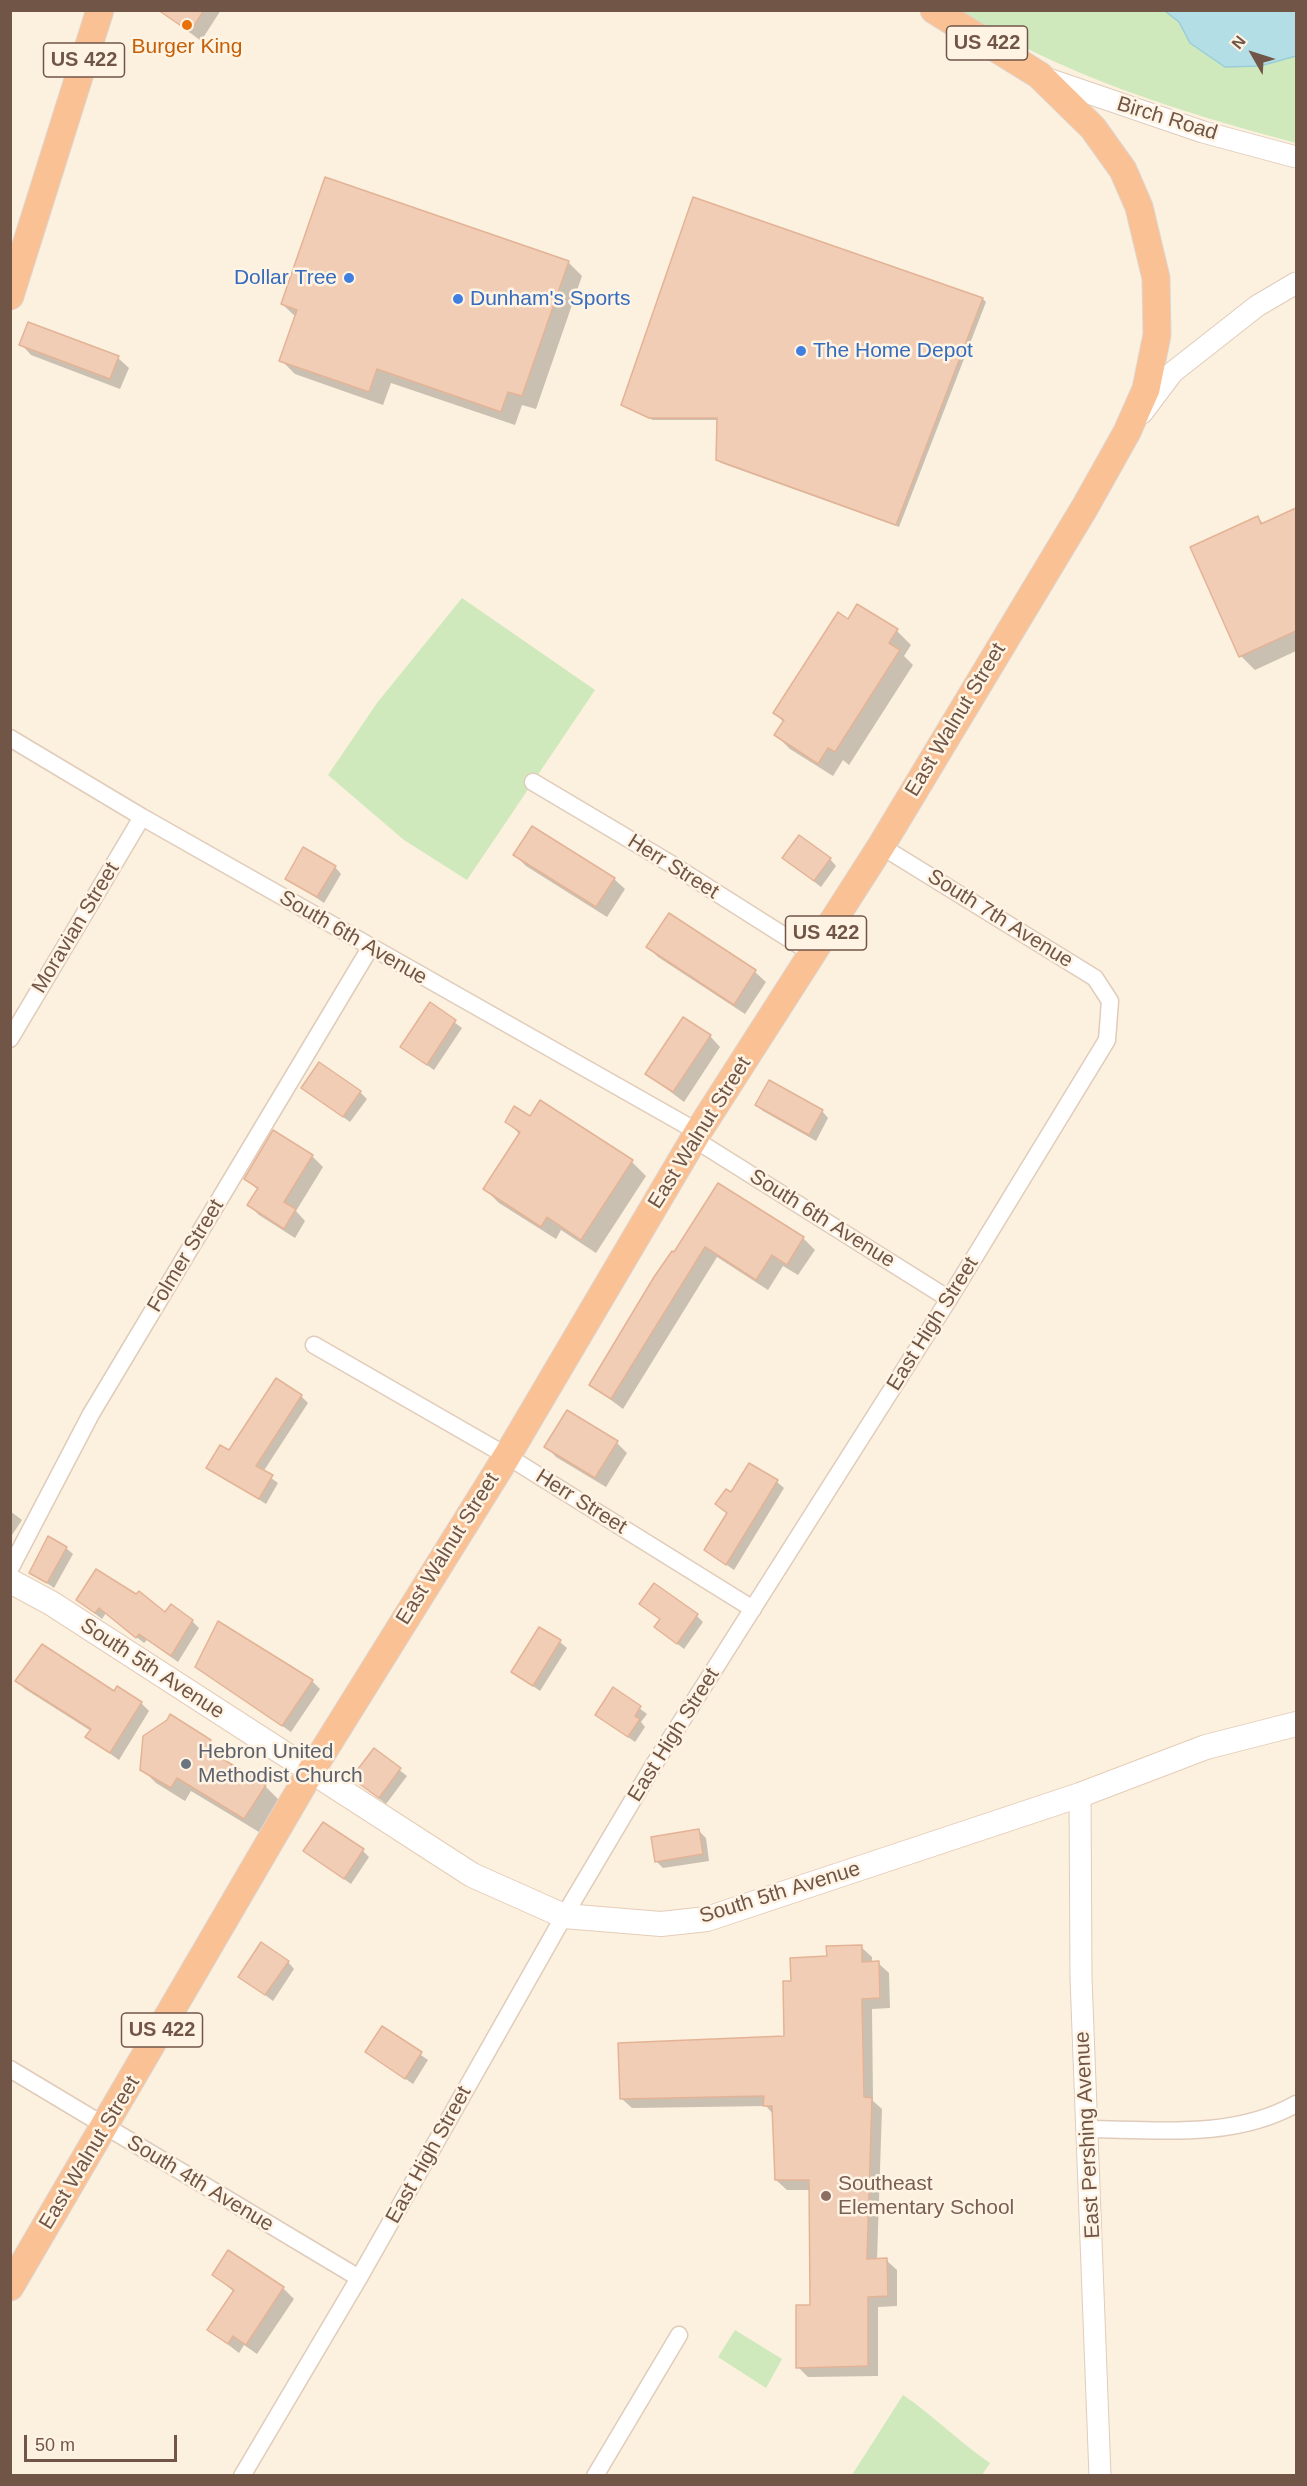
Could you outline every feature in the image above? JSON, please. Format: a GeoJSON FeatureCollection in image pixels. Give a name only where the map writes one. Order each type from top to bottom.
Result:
{"type":"FeatureCollection","features":[{"type":"Feature","properties":{"kind":"highway","name":"US 422"},"geometry":{"type":"LineString","coordinates":[[10,296],[100,10]]}},
{"type":"Feature","properties":{"kind":"highway","name":"East Walnut Street"},"geometry":{"type":"LineString","coordinates":[[10,2287],[105,2128],[311,1771],[507,1456],[696,1136],[881,846],[1127,432],[1146,389],[1157,335],[1156,278],[1148,240],[1123,170],[1093,128],[1039,75],[934,10]]}},
{"type":"Feature","properties":{"kind":"main road","name":"South 5th Avenue"},"geometry":{"type":"LineString","coordinates":[[10,1581],[51,1603],[472,1875],[564,1916],[661,1924],[707,1918],[1080,1795],[1206,1747],[1296,1724]]}},
{"type":"Feature","properties":{"kind":"street","name":"Birch Road"},"geometry":{"type":"LineString","coordinates":[[1039,75],[1203,132],[1296,157]]}},
{"type":"Feature","properties":{"kind":"street"},"geometry":{"type":"LineString","coordinates":[[1127,432],[1173,372],[1257,306],[1296,283]]}},
{"type":"Feature","properties":{"kind":"street","name":"South 6th Avenue"},"geometry":{"type":"LineString","coordinates":[[10,738],[142,817],[696,1136],[949,1299]]}},
{"type":"Feature","properties":{"kind":"street","name":"Herr Street"},"geometry":{"type":"LineString","coordinates":[[533,782],[671,864],[813,954]]}},
{"type":"Feature","properties":{"kind":"street","name":"Moravian Street"},"geometry":{"type":"LineString","coordinates":[[10,1039],[142,817]]}},
{"type":"Feature","properties":{"kind":"street","name":"South 7th Avenue"},"geometry":{"type":"LineString","coordinates":[[881,846],[1095,978],[1110,1001]]}},
{"type":"Feature","properties":{"kind":"street","name":"Folmer Street"},"geometry":{"type":"LineString","coordinates":[[10,1569],[91,1414],[370,948]]}},
{"type":"Feature","properties":{"kind":"street","name":"East High Street"},"geometry":{"type":"LineString","coordinates":[[242,2475],[359,2278],[564,1916],[653,1766],[949,1299],[1107,1040],[1110,1001]]}},
{"type":"Feature","properties":{"kind":"street","name":"Herr Street"},"geometry":{"type":"LineString","coordinates":[[314,1345],[507,1456],[753,1610]]}},
{"type":"Feature","properties":{"kind":"street","name":"East Pershing Avenue"},"geometry":{"type":"LineString","coordinates":[[1080,1795],[1081,1978],[1089,2129],[1100,2475]]}},
{"type":"Feature","properties":{"kind":"street","name":"South 4th Avenue"},"geometry":{"type":"LineString","coordinates":[[10,2069],[105,2128],[359,2278]]}},
{"type":"Feature","properties":{"kind":"street"},"geometry":{"type":"LineString","coordinates":[[1089,2129],[1191,2131],[1276,2116],[1296,2104]]}},
{"type":"Feature","properties":{"kind":"street"},"geometry":{"type":"LineString","coordinates":[[595,2475],[679,2335]]}},
{"type":"Feature","properties":{"kind":"green space"},"geometry":{"type":"Polygon","coordinates":[[[959,11],[1296,11],[1296,143],[1208,118],[1080,73],[998,34],[959,11]]]}},
{"type":"Feature","properties":{"kind":"green space"},"geometry":{"type":"Polygon","coordinates":[[[462,598],[595,690],[467,880],[404,840],[328,775],[377,703],[462,598]]]}},
{"type":"Feature","properties":{"kind":"green space"},"geometry":{"type":"Polygon","coordinates":[[[735,2330],[782,2359],[766,2388],[718,2357],[735,2330]]]}},
{"type":"Feature","properties":{"kind":"green space"},"geometry":{"type":"Polygon","coordinates":[[[903,2395],[990,2463],[982,2475],[852,2475],[903,2395]]]}},
{"type":"Feature","properties":{"kind":"water"},"geometry":{"type":"Polygon","coordinates":[[[1165,11],[1296,11],[1296,56],[1260,66],[1225,67],[1190,43],[1179,22],[1165,11]]]}},
{"type":"Feature","properties":{"kind":"building","name":"Burger King"},"geometry":{"type":"Polygon","coordinates":[[[158,10],[204,10],[190,32],[158,10]]]}},
{"type":"Feature","properties":{"kind":"building"},"geometry":{"type":"Polygon","coordinates":[[[325,177],[569,261],[522,396],[508,392],[501,412],[377,369],[369,392],[279,361],[297,310],[281,304],[325,177]]]}},
{"type":"Feature","properties":{"kind":"building","name":"The Home Depot"},"geometry":{"type":"Polygon","coordinates":[[[693,197],[983,298],[896,525],[716,460],[717,418],[649,418],[621,405],[693,197]]]}},
{"type":"Feature","properties":{"kind":"building"},"geometry":{"type":"Polygon","coordinates":[[[28,322],[119,356],[110,379],[19,345],[28,322]]]}},
{"type":"Feature","properties":{"kind":"building"},"geometry":{"type":"Polygon","coordinates":[[[1296,508],[1296,631],[1239,657],[1190,547],[1258,516],[1261,524],[1296,508]]]}},
{"type":"Feature","properties":{"kind":"building"},"geometry":{"type":"Polygon","coordinates":[[[857,604],[898,629],[889,643],[900,650],[835,752],[828,748],[818,764],[774,735],[784,720],[773,713],[838,612],[848,619],[857,604]]]}},
{"type":"Feature","properties":{"kind":"building"},"geometry":{"type":"Polygon","coordinates":[[[532,826],[615,878],[596,907],[513,855],[532,826]]]}},
{"type":"Feature","properties":{"kind":"building"},"geometry":{"type":"Polygon","coordinates":[[[799,835],[831,858],[814,881],[782,858],[799,835]]]}},
{"type":"Feature","properties":{"kind":"building"},"geometry":{"type":"Polygon","coordinates":[[[303,847],[336,866],[317,897],[285,879],[303,847]]]}},
{"type":"Feature","properties":{"kind":"building"},"geometry":{"type":"Polygon","coordinates":[[[669,913],[756,970],[734,1005],[646,947],[669,913]]]}},
{"type":"Feature","properties":{"kind":"building"},"geometry":{"type":"Polygon","coordinates":[[[430,1002],[456,1020],[427,1065],[400,1047],[430,1002]]]}},
{"type":"Feature","properties":{"kind":"building"},"geometry":{"type":"Polygon","coordinates":[[[683,1017],[711,1035],[673,1092],[645,1074],[683,1017]]]}},
{"type":"Feature","properties":{"kind":"building"},"geometry":{"type":"Polygon","coordinates":[[[319,1062],[361,1091],[343,1117],[301,1088],[319,1062]]]}},
{"type":"Feature","properties":{"kind":"building"},"geometry":{"type":"Polygon","coordinates":[[[769,1080],[823,1110],[809,1135],[755,1105],[769,1080]]]}},
{"type":"Feature","properties":{"kind":"building"},"geometry":{"type":"Polygon","coordinates":[[[540,1100],[633,1160],[581,1240],[547,1217],[541,1227],[483,1189],[520,1132],[505,1122],[514,1106],[530,1116],[540,1100]]]}},
{"type":"Feature","properties":{"kind":"building"},"geometry":{"type":"Polygon","coordinates":[[[273,1130],[313,1155],[284,1202],[296,1209],[284,1229],[247,1205],[258,1188],[244,1179],[273,1130]]]}},
{"type":"Feature","properties":{"kind":"building"},"geometry":{"type":"Polygon","coordinates":[[[718,1183],[804,1237],[787,1265],[772,1255],[756,1280],[705,1247],[611,1399],[589,1385],[654,1277],[672,1251],[674,1252],[718,1183]]]}},
{"type":"Feature","properties":{"kind":"building"},"geometry":{"type":"Polygon","coordinates":[[[276,1378],[302,1395],[256,1466],[273,1475],[259,1499],[206,1468],[220,1445],[229,1450],[276,1378]]]}},
{"type":"Feature","properties":{"kind":"building"},"geometry":{"type":"Polygon","coordinates":[[[567,1410],[618,1441],[595,1478],[544,1447],[567,1410]]]}},
{"type":"Feature","properties":{"kind":"building"},"geometry":{"type":"Polygon","coordinates":[[[749,1463],[778,1480],[726,1565],[704,1550],[727,1513],[715,1504],[726,1489],[731,1492],[749,1463]]]}},
{"type":"Feature","properties":{"kind":"building"},"geometry":{"type":"Polygon","coordinates":[[[48,1536],[67,1547],[47,1583],[29,1573],[48,1536]]]}},
{"type":"Feature","properties":{"kind":"building"},"geometry":{"type":"Polygon","coordinates":[[[96,1569],[136,1594],[139,1591],[165,1612],[171,1604],[193,1620],[171,1656],[139,1634],[136,1638],[99,1608],[95,1613],[76,1600],[96,1569]]]}},
{"type":"Feature","properties":{"kind":"building"},"geometry":{"type":"Polygon","coordinates":[[[654,1583],[698,1614],[677,1644],[654,1627],[660,1619],[639,1604],[654,1583]]]}},
{"type":"Feature","properties":{"kind":"building"},"geometry":{"type":"Polygon","coordinates":[[[218,1621],[313,1680],[282,1726],[195,1667],[218,1621]]]}},
{"type":"Feature","properties":{"kind":"building"},"geometry":{"type":"Polygon","coordinates":[[[539,1627],[561,1640],[533,1686],[511,1672],[539,1627]]]}},
{"type":"Feature","properties":{"kind":"building"},"geometry":{"type":"Polygon","coordinates":[[[42,1644],[114,1691],[117,1686],[142,1702],[110,1753],[85,1737],[91,1729],[15,1681],[42,1644]]]}},
{"type":"Feature","properties":{"kind":"building"},"geometry":{"type":"Polygon","coordinates":[[[613,1687],[641,1706],[635,1716],[640,1719],[628,1737],[595,1715],[613,1687]]]}},
{"type":"Feature","properties":{"kind":"building","name":"Hebron United Methodist Church"},"geometry":{"type":"Polygon","coordinates":[[[170,1714],[211,1740],[206,1749],[266,1785],[244,1819],[177,1778],[171,1788],[140,1770],[143,1736],[167,1720],[170,1714]]]}},
{"type":"Feature","properties":{"kind":"building"},"geometry":{"type":"Polygon","coordinates":[[[374,1748],[401,1768],[379,1798],[351,1778],[374,1748]]]}},
{"type":"Feature","properties":{"kind":"building"},"geometry":{"type":"Polygon","coordinates":[[[323,1822],[364,1849],[344,1879],[303,1851],[323,1822]]]}},
{"type":"Feature","properties":{"kind":"building"},"geometry":{"type":"Polygon","coordinates":[[[699,1829],[703,1854],[655,1862],[651,1837],[699,1829]]]}},
{"type":"Feature","properties":{"kind":"building"},"geometry":{"type":"Polygon","coordinates":[[[261,1942],[289,1961],[265,1995],[238,1977],[261,1942]]]}},
{"type":"Feature","properties":{"kind":"building"},"geometry":{"type":"Polygon","coordinates":[[[862,1945],[862,1962],[879,1961],[880,1998],[862,1999],[864,2097],[872,2098],[867,2259],[887,2258],[888,2296],[868,2297],[868,2366],[796,2368],[796,2305],[810,2305],[809,2180],[775,2180],[772,2106],[763,2106],[764,2096],[620,2099],[618,2043],[784,2036],[783,1981],[791,1981],[790,1958],[827,1956],[826,1946],[862,1945]]]}},
{"type":"Feature","properties":{"kind":"building"},"geometry":{"type":"Polygon","coordinates":[[[382,2026],[422,2052],[405,2079],[365,2052],[382,2026]]]}},
{"type":"Feature","properties":{"kind":"building"},"geometry":{"type":"Polygon","coordinates":[[[228,2250],[284,2287],[246,2345],[233,2336],[228,2344],[207,2330],[234,2290],[212,2275],[228,2250]]]}},
{"type":"Feature","properties":{"kind":"place","name":"Burger King"},"geometry":{"type":"Point","coordinates":[187,25]}},
{"type":"Feature","properties":{"kind":"place","name":"Dollar Tree"},"geometry":{"type":"Point","coordinates":[349,278]}},
{"type":"Feature","properties":{"kind":"place","name":"Dunham's Sports"},"geometry":{"type":"Point","coordinates":[458,299]}},
{"type":"Feature","properties":{"kind":"place","name":"The Home Depot"},"geometry":{"type":"Point","coordinates":[801,351]}},
{"type":"Feature","properties":{"kind":"place","name":"Hebron United Methodist Church"},"geometry":{"type":"Point","coordinates":[186,1764]}},
{"type":"Feature","properties":{"kind":"place","name":"Southeast Elementary School"},"geometry":{"type":"Point","coordinates":[826,2196]}}]}
